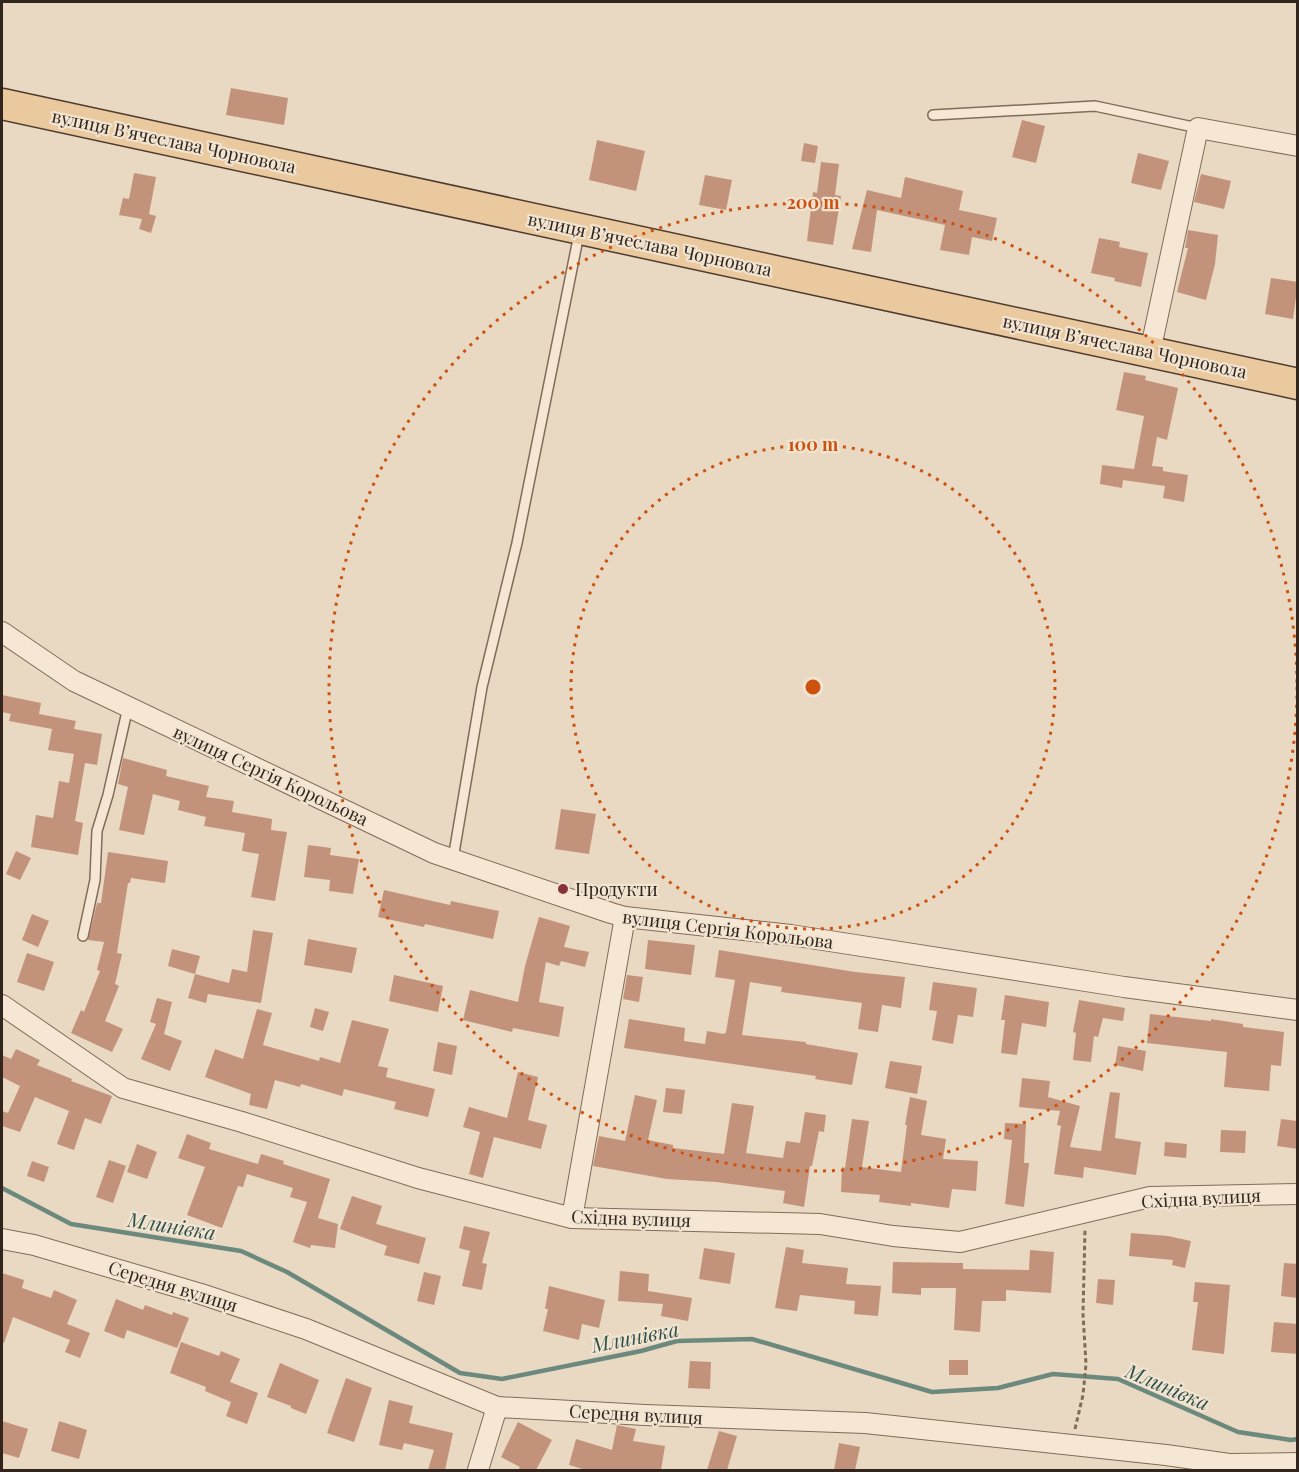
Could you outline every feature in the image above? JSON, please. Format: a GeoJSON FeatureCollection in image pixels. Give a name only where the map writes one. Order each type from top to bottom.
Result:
{"type":"FeatureCollection","features":[{"type":"Feature","properties":{"kind":"main road","name":"вулиця Вʼячеслава Чорновола"},"geometry":{"type":"LineString","coordinates":[[2,104],[1298,384]]}},
{"type":"Feature","properties":{"kind":"street"},"geometry":{"type":"LineString","coordinates":[[1150,352],[1198,128],[1298,146]]}},
{"type":"Feature","properties":{"kind":"street","name":"вулиця Сергія Корольова"},"geometry":{"type":"LineString","coordinates":[[2,632],[74,681],[434,853],[626,917],[791,935],[1124,987],[1298,1010]]}},
{"type":"Feature","properties":{"kind":"street"},"geometry":{"type":"LineString","coordinates":[[572,1218],[626,917]]}},
{"type":"Feature","properties":{"kind":"street","name":"Східна вулиця"},"geometry":{"type":"LineString","coordinates":[[2,1005],[123,1088],[242,1122],[418,1178],[572,1218],[820,1224],[892,1236],[960,1242],[1150,1197],[1298,1194]]}},
{"type":"Feature","properties":{"kind":"street","name":"Середня вулиця"},"geometry":{"type":"LineString","coordinates":[[2,1239],[34,1245],[201,1294],[306,1329],[496,1407],[865,1423],[1166,1455],[1218,1467],[1229,1464],[1298,1463]]}},
{"type":"Feature","properties":{"kind":"street"},"geometry":{"type":"LineString","coordinates":[[478,1470],[496,1407]]}},
{"type":"Feature","properties":{"kind":"lane"},"geometry":{"type":"LineString","coordinates":[[933,115],[1095,106],[1198,128]]}},
{"type":"Feature","properties":{"kind":"lane"},"geometry":{"type":"LineString","coordinates":[[453,859],[482,687],[517,543],[580,229]]}},
{"type":"Feature","properties":{"kind":"lane"},"geometry":{"type":"LineString","coordinates":[[83,936],[94,879],[97,831],[108,795],[128,707]]}},
{"type":"Feature","properties":{"kind":"path"},"geometry":{"type":"LineString","coordinates":[[1071,1444],[1083,1395],[1086,1364],[1083,1314],[1086,1213]]}},
{"type":"Feature","properties":{"kind":"building"},"geometry":{"type":"Polygon","coordinates":[[[231,88],[288,98],[284,125],[226,115],[231,88]]]}},
{"type":"Feature","properties":{"kind":"building"},"geometry":{"type":"Polygon","coordinates":[[[1022,120],[1045,126],[1036,163],[1012,157],[1022,120]]]}},
{"type":"Feature","properties":{"kind":"building"},"geometry":{"type":"Polygon","coordinates":[[[597,140],[645,151],[636,191],[589,180],[597,140]]]}},
{"type":"Feature","properties":{"kind":"building"},"geometry":{"type":"Polygon","coordinates":[[[804,143],[818,146],[815,163],[801,161],[804,143]]]}},
{"type":"Feature","properties":{"kind":"building"},"geometry":{"type":"Polygon","coordinates":[[[1138,153],[1169,161],[1161,190],[1131,183],[1138,153]]]}},
{"type":"Feature","properties":{"kind":"building"},"geometry":{"type":"Polygon","coordinates":[[[821,162],[839,164],[835,195],[841,196],[833,245],[807,241],[813,192],[817,193],[821,162]]]}},
{"type":"Feature","properties":{"kind":"building"},"geometry":{"type":"Polygon","coordinates":[[[134,173],[156,177],[149,214],[156,216],[151,233],[139,229],[142,219],[119,215],[123,198],[129,199],[134,173]]]}},
{"type":"Feature","properties":{"kind":"building"},"geometry":{"type":"Polygon","coordinates":[[[1201,174],[1231,181],[1224,209],[1194,202],[1201,174]]]}},
{"type":"Feature","properties":{"kind":"building"},"geometry":{"type":"Polygon","coordinates":[[[705,175],[732,180],[726,210],[699,205],[705,175]]]}},
{"type":"Feature","properties":{"kind":"building"},"geometry":{"type":"Polygon","coordinates":[[[905,177],[963,191],[959,210],[997,218],[992,241],[972,237],[969,255],[940,250],[945,225],[877,210],[871,252],[852,249],[867,190],[901,198],[905,177]]]}},
{"type":"Feature","properties":{"kind":"building"},"geometry":{"type":"Polygon","coordinates":[[[1188,230],[1218,235],[1215,264],[1206,300],[1177,292],[1188,248],[1185,248],[1188,230]]]}},
{"type":"Feature","properties":{"kind":"building"},"geometry":{"type":"Polygon","coordinates":[[[1099,238],[1120,242],[1119,247],[1148,253],[1141,287],[1091,273],[1099,238]]]}},
{"type":"Feature","properties":{"kind":"building"},"geometry":{"type":"Polygon","coordinates":[[[1271,278],[1298,282],[1293,319],[1265,314],[1271,278]]]}},
{"type":"Feature","properties":{"kind":"building"},"geometry":{"type":"Polygon","coordinates":[[[1124,372],[1146,376],[1145,380],[1178,388],[1167,440],[1157,437],[1152,466],[1163,467],[1163,471],[1188,475],[1184,502],[1163,498],[1165,486],[1123,480],[1122,488],[1100,484],[1102,465],[1134,469],[1144,416],[1116,410],[1124,372]]]}},
{"type":"Feature","properties":{"kind":"building"},"geometry":{"type":"Polygon","coordinates":[[[2,695],[41,703],[39,714],[76,721],[74,729],[102,734],[97,765],[85,763],[75,821],[83,823],[78,855],[31,847],[36,815],[53,818],[59,781],[69,783],[74,754],[48,750],[52,729],[9,721],[11,714],[2,712],[2,695]]]}},
{"type":"Feature","properties":{"kind":"building"},"geometry":{"type":"Polygon","coordinates":[[[123,758],[167,770],[166,776],[209,786],[206,797],[234,801],[232,812],[272,819],[271,830],[287,832],[275,901],[251,897],[259,854],[242,851],[245,833],[204,826],[206,817],[178,810],[180,801],[153,794],[144,835],[119,830],[128,787],[118,784],[123,758]]]}},
{"type":"Feature","properties":{"kind":"building"},"geometry":{"type":"Polygon","coordinates":[[[561,809],[596,814],[589,854],[555,849],[561,809]]]}},
{"type":"Feature","properties":{"kind":"building"},"geometry":{"type":"Polygon","coordinates":[[[308,845],[331,848],[330,855],[359,859],[353,894],[329,891],[330,880],[304,877],[308,845]]]}},
{"type":"Feature","properties":{"kind":"building"},"geometry":{"type":"Polygon","coordinates":[[[16,851],[31,858],[20,880],[6,874],[16,851]]]}},
{"type":"Feature","properties":{"kind":"building"},"geometry":{"type":"Polygon","coordinates":[[[108,852],[168,861],[165,883],[131,878],[128,883],[117,953],[122,954],[115,984],[119,986],[105,1021],[123,1029],[112,1052],[71,1033],[81,1010],[84,1012],[100,971],[97,970],[104,942],[88,940],[97,903],[101,903],[108,852]]]}},
{"type":"Feature","properties":{"kind":"building"},"geometry":{"type":"Polygon","coordinates":[[[384,890],[450,905],[451,901],[499,911],[493,939],[425,924],[424,927],[378,917],[384,890]]]}},
{"type":"Feature","properties":{"kind":"building"},"geometry":{"type":"Polygon","coordinates":[[[32,914],[49,921],[38,947],[22,940],[32,914]]]}},
{"type":"Feature","properties":{"kind":"building"},"geometry":{"type":"Polygon","coordinates":[[[539,917],[570,926],[564,947],[589,952],[585,967],[561,961],[559,966],[546,962],[539,1002],[564,1007],[559,1037],[513,1028],[512,1032],[463,1020],[470,990],[518,1002],[525,966],[539,917]]]}},
{"type":"Feature","properties":{"kind":"building"},"geometry":{"type":"Polygon","coordinates":[[[253,930],[273,933],[261,1003],[208,994],[206,1003],[188,998],[195,974],[229,983],[232,969],[247,972],[253,930]]]}},
{"type":"Feature","properties":{"kind":"building"},"geometry":{"type":"Polygon","coordinates":[[[308,939],[357,948],[352,973],[304,965],[308,939]]]}},
{"type":"Feature","properties":{"kind":"building"},"geometry":{"type":"Polygon","coordinates":[[[648,940],[695,945],[691,975],[645,969],[648,940]]]}},
{"type":"Feature","properties":{"kind":"building"},"geometry":{"type":"Polygon","coordinates":[[[172,949],[200,956],[195,974],[168,966],[172,949]]]}},
{"type":"Feature","properties":{"kind":"building"},"geometry":{"type":"Polygon","coordinates":[[[719,950],[855,972],[905,977],[901,1008],[882,1005],[878,1032],[858,1029],[862,1003],[781,992],[782,987],[750,982],[742,1035],[806,1042],[806,1044],[858,1053],[852,1085],[815,1079],[816,1076],[624,1048],[629,1019],[685,1028],[684,1041],[705,1044],[707,1031],[724,1034],[726,1032],[735,980],[715,977],[719,950]]]}},
{"type":"Feature","properties":{"kind":"building"},"geometry":{"type":"Polygon","coordinates":[[[27,953],[54,962],[44,991],[17,982],[27,953]]]}},
{"type":"Feature","properties":{"kind":"building"},"geometry":{"type":"Polygon","coordinates":[[[394,975],[443,986],[438,1012],[389,1001],[394,975]]]}},
{"type":"Feature","properties":{"kind":"building"},"geometry":{"type":"Polygon","coordinates":[[[627,975],[643,977],[639,1002],[623,999],[627,975]]]}},
{"type":"Feature","properties":{"kind":"building"},"geometry":{"type":"Polygon","coordinates":[[[933,982],[977,988],[973,1017],[958,1015],[953,1044],[932,1040],[937,1011],[929,1010],[933,982]]]}},
{"type":"Feature","properties":{"kind":"building"},"geometry":{"type":"Polygon","coordinates":[[[1005,995],[1049,1002],[1046,1027],[1022,1023],[1017,1055],[1001,1053],[1005,1020],[1001,1020],[1005,995]]]}},
{"type":"Feature","properties":{"kind":"building"},"geometry":{"type":"Polygon","coordinates":[[[157,998],[172,1002],[164,1034],[182,1041],[170,1071],[141,1059],[156,1024],[150,1022],[157,998]]]}},
{"type":"Feature","properties":{"kind":"building"},"geometry":{"type":"Polygon","coordinates":[[[1079,1000],[1125,1008],[1123,1021],[1103,1018],[1098,1037],[1094,1036],[1091,1062],[1073,1060],[1076,1033],[1073,1032],[1079,1000]]]}},
{"type":"Feature","properties":{"kind":"building"},"geometry":{"type":"Polygon","coordinates":[[[315,1008],[329,1012],[323,1031],[310,1027],[315,1008]]]}},
{"type":"Feature","properties":{"kind":"building"},"geometry":{"type":"Polygon","coordinates":[[[257,1009],[272,1013],[263,1045],[319,1061],[320,1057],[340,1063],[352,1020],[389,1029],[378,1066],[388,1068],[386,1077],[435,1089],[428,1117],[394,1109],[396,1102],[344,1089],[342,1096],[301,1084],[300,1087],[275,1080],[267,1109],[249,1105],[251,1094],[205,1077],[215,1049],[243,1059],[257,1009]]]}},
{"type":"Feature","properties":{"kind":"building"},"geometry":{"type":"Polygon","coordinates":[[[1150,1014],[1211,1021],[1211,1019],[1243,1024],[1243,1027],[1284,1032],[1281,1066],[1271,1065],[1269,1091],[1224,1087],[1227,1052],[1147,1043],[1150,1014]]]}},
{"type":"Feature","properties":{"kind":"building"},"geometry":{"type":"Polygon","coordinates":[[[438,1042],[457,1046],[452,1075],[433,1071],[438,1042]]]}},
{"type":"Feature","properties":{"kind":"building"},"geometry":{"type":"Polygon","coordinates":[[[1118,1046],[1146,1051],[1143,1071],[1115,1065],[1118,1046]]]}},
{"type":"Feature","properties":{"kind":"building"},"geometry":{"type":"Polygon","coordinates":[[[16,1049],[40,1060],[37,1065],[112,1096],[101,1124],[85,1118],[74,1150],[57,1144],[69,1111],[35,1097],[20,1132],[2,1126],[2,1111],[8,1113],[20,1086],[2,1077],[2,1055],[11,1059],[16,1049]]]}},
{"type":"Feature","properties":{"kind":"building"},"geometry":{"type":"Polygon","coordinates":[[[890,1061],[922,1066],[917,1094],[885,1088],[890,1061]]]}},
{"type":"Feature","properties":{"kind":"building"},"geometry":{"type":"Polygon","coordinates":[[[518,1072],[538,1077],[528,1120],[547,1125],[541,1149],[494,1137],[483,1178],[469,1174],[480,1132],[463,1127],[469,1107],[507,1118],[518,1072]]]}},
{"type":"Feature","properties":{"kind":"building"},"geometry":{"type":"Polygon","coordinates":[[[1022,1078],[1050,1081],[1048,1097],[1080,1106],[1070,1147],[1101,1151],[1110,1092],[1120,1093],[1115,1138],[1141,1142],[1136,1175],[1084,1167],[1083,1178],[1054,1174],[1061,1126],[1057,1125],[1060,1111],[1019,1107],[1022,1078]]]}},
{"type":"Feature","properties":{"kind":"building"},"geometry":{"type":"Polygon","coordinates":[[[666,1088],[685,1090],[682,1114],[663,1112],[666,1088]]]}},
{"type":"Feature","properties":{"kind":"building"},"geometry":{"type":"Polygon","coordinates":[[[635,1095],[657,1100],[648,1140],[673,1145],[673,1148],[724,1154],[732,1103],[754,1106],[746,1153],[783,1158],[786,1141],[800,1143],[805,1112],[826,1115],[824,1132],[819,1131],[812,1166],[810,1166],[804,1207],[783,1203],[785,1191],[716,1182],[667,1179],[593,1166],[599,1136],[625,1141],[635,1095]]]}},
{"type":"Feature","properties":{"kind":"building"},"geometry":{"type":"Polygon","coordinates":[[[910,1097],[927,1101],[921,1135],[946,1139],[943,1159],[978,1161],[976,1191],[952,1189],[949,1208],[879,1202],[880,1195],[841,1192],[842,1167],[845,1168],[852,1119],[869,1121],[862,1167],[901,1172],[910,1097]]]}},
{"type":"Feature","properties":{"kind":"building"},"geometry":{"type":"Polygon","coordinates":[[[1281,1119],[1298,1121],[1298,1149],[1277,1146],[1281,1119]]]}},
{"type":"Feature","properties":{"kind":"building"},"geometry":{"type":"Polygon","coordinates":[[[1005,1123],[1026,1124],[1024,1163],[1029,1163],[1024,1207],[1005,1204],[1012,1140],[1004,1139],[1005,1123]]]}},
{"type":"Feature","properties":{"kind":"building"},"geometry":{"type":"Polygon","coordinates":[[[1221,1130],[1246,1131],[1245,1153],[1220,1152],[1221,1130]]]}},
{"type":"Feature","properties":{"kind":"building"},"geometry":{"type":"Polygon","coordinates":[[[187,1134],[211,1143],[209,1149],[258,1164],[261,1154],[284,1161],[283,1164],[330,1179],[318,1218],[338,1224],[335,1248],[311,1245],[310,1248],[293,1242],[307,1202],[290,1197],[293,1188],[247,1174],[243,1187],[238,1186],[222,1228],[187,1215],[205,1167],[178,1158],[187,1134]]]}},
{"type":"Feature","properties":{"kind":"building"},"geometry":{"type":"Polygon","coordinates":[[[1165,1142],[1187,1144],[1186,1158],[1164,1156],[1165,1142]]]}},
{"type":"Feature","properties":{"kind":"building"},"geometry":{"type":"Polygon","coordinates":[[[137,1144],[157,1152],[147,1179],[127,1172],[137,1144]]]}},
{"type":"Feature","properties":{"kind":"building"},"geometry":{"type":"Polygon","coordinates":[[[109,1160],[126,1166],[113,1203],[96,1197],[109,1160]]]}},
{"type":"Feature","properties":{"kind":"building"},"geometry":{"type":"Polygon","coordinates":[[[32,1161],[49,1167],[44,1182],[27,1176],[32,1161]]]}},
{"type":"Feature","properties":{"kind":"building"},"geometry":{"type":"Polygon","coordinates":[[[352,1196],[382,1206],[376,1224],[426,1238],[419,1264],[384,1255],[387,1246],[340,1229],[352,1196]]]}},
{"type":"Feature","properties":{"kind":"building"},"geometry":{"type":"Polygon","coordinates":[[[464,1226],[490,1232],[482,1263],[487,1264],[482,1290],[462,1286],[470,1251],[459,1248],[464,1226]]]}},
{"type":"Feature","properties":{"kind":"building"},"geometry":{"type":"Polygon","coordinates":[[[1131,1233],[1168,1236],[1191,1241],[1185,1268],[1172,1265],[1173,1260],[1129,1256],[1131,1233]]]}},
{"type":"Feature","properties":{"kind":"building"},"geometry":{"type":"Polygon","coordinates":[[[786,1247],[804,1250],[802,1263],[848,1268],[846,1284],[881,1286],[878,1316],[854,1314],[855,1301],[800,1295],[797,1311],[775,1308],[786,1247]]]}},
{"type":"Feature","properties":{"kind":"building"},"geometry":{"type":"Polygon","coordinates":[[[704,1248],[735,1253],[730,1284],[699,1279],[704,1248]]]}},
{"type":"Feature","properties":{"kind":"building"},"geometry":{"type":"Polygon","coordinates":[[[1030,1250],[1054,1252],[1051,1293],[1006,1290],[1006,1301],[982,1301],[980,1332],[954,1330],[956,1288],[921,1288],[921,1295],[892,1293],[893,1262],[963,1263],[963,1269],[1029,1270],[1030,1250]]]}},
{"type":"Feature","properties":{"kind":"building"},"geometry":{"type":"Polygon","coordinates":[[[1284,1263],[1298,1264],[1298,1298],[1281,1296],[1284,1263]]]}},
{"type":"Feature","properties":{"kind":"building"},"geometry":{"type":"Polygon","coordinates":[[[620,1271],[649,1274],[648,1291],[692,1298],[688,1321],[661,1316],[663,1304],[618,1301],[620,1271]]]}},
{"type":"Feature","properties":{"kind":"building"},"geometry":{"type":"Polygon","coordinates":[[[424,1272],[441,1276],[434,1305],[417,1301],[424,1272]]]}},
{"type":"Feature","properties":{"kind":"building"},"geometry":{"type":"Polygon","coordinates":[[[2,1273],[24,1280],[22,1288],[51,1298],[54,1290],[77,1300],[67,1324],[90,1333],[80,1358],[65,1352],[70,1340],[13,1317],[4,1343],[2,1343],[2,1273]]]}},
{"type":"Feature","properties":{"kind":"building"},"geometry":{"type":"Polygon","coordinates":[[[1098,1279],[1115,1280],[1113,1305],[1096,1303],[1098,1279]]]}},
{"type":"Feature","properties":{"kind":"building"},"geometry":{"type":"Polygon","coordinates":[[[1195,1282],[1230,1285],[1224,1354],[1192,1350],[1198,1302],[1193,1302],[1195,1282]]]}},
{"type":"Feature","properties":{"kind":"building"},"geometry":{"type":"Polygon","coordinates":[[[549,1286],[605,1300],[599,1328],[582,1324],[579,1340],[543,1331],[548,1309],[545,1309],[549,1286]]]}},
{"type":"Feature","properties":{"kind":"building"},"geometry":{"type":"Polygon","coordinates":[[[116,1299],[143,1310],[145,1305],[172,1315],[173,1312],[189,1318],[177,1348],[127,1330],[124,1339],[104,1331],[116,1299]]]}},
{"type":"Feature","properties":{"kind":"building"},"geometry":{"type":"Polygon","coordinates":[[[1274,1322],[1298,1324],[1298,1354],[1271,1352],[1274,1322]]]}},
{"type":"Feature","properties":{"kind":"building"},"geometry":{"type":"Polygon","coordinates":[[[181,1342],[219,1356],[221,1351],[240,1359],[230,1382],[258,1393],[247,1424],[226,1416],[231,1402],[205,1391],[206,1387],[170,1373],[181,1342]]]}},
{"type":"Feature","properties":{"kind":"building"},"geometry":{"type":"Polygon","coordinates":[[[949,1360],[968,1360],[968,1375],[949,1375],[949,1360]]]}},
{"type":"Feature","properties":{"kind":"building"},"geometry":{"type":"Polygon","coordinates":[[[690,1361],[711,1362],[710,1389],[688,1388],[690,1361]]]}},
{"type":"Feature","properties":{"kind":"building"},"geometry":{"type":"Polygon","coordinates":[[[280,1363],[319,1380],[306,1414],[267,1397],[280,1363]]]}},
{"type":"Feature","properties":{"kind":"building"},"geometry":{"type":"Polygon","coordinates":[[[346,1378],[372,1388],[354,1442],[327,1433],[346,1378]]]}},
{"type":"Feature","properties":{"kind":"building"},"geometry":{"type":"Polygon","coordinates":[[[389,1400],[413,1406],[409,1423],[453,1433],[445,1470],[428,1470],[434,1450],[404,1443],[402,1450],[379,1445],[389,1400]]]}},
{"type":"Feature","properties":{"kind":"building"},"geometry":{"type":"Polygon","coordinates":[[[2,1421],[28,1429],[19,1458],[2,1453],[2,1421]]]}},
{"type":"Feature","properties":{"kind":"building"},"geometry":{"type":"Polygon","coordinates":[[[59,1421],[87,1430],[79,1459],[51,1451],[59,1421]]]}},
{"type":"Feature","properties":{"kind":"building"},"geometry":{"type":"Polygon","coordinates":[[[518,1422],[552,1440],[536,1470],[518,1470],[520,1467],[501,1457],[518,1422]]]}},
{"type":"Feature","properties":{"kind":"building"},"geometry":{"type":"Polygon","coordinates":[[[617,1425],[636,1429],[633,1441],[665,1446],[661,1470],[586,1470],[569,1465],[576,1439],[612,1450],[617,1425]]]}},
{"type":"Feature","properties":{"kind":"building"},"geometry":{"type":"Polygon","coordinates":[[[719,1431],[737,1436],[727,1470],[707,1470],[719,1431]]]}},
{"type":"Feature","properties":{"kind":"building"},"geometry":{"type":"Polygon","coordinates":[[[839,1443],[860,1447],[855,1470],[834,1470],[839,1443]]]}},
{"type":"Feature","properties":{"kind":"waterway","name":"Млинівка"},"geometry":{"type":"LineString","coordinates":[[2,1188],[71,1224],[241,1251],[287,1272],[460,1373],[502,1379],[641,1351],[677,1341],[752,1339],[932,1392],[998,1388],[1053,1374],[1118,1379],[1238,1432],[1291,1440],[1298,1439]]}},
{"type":"Feature","properties":{"kind":"place","name":"Продукти"},"geometry":{"type":"Point","coordinates":[563,889]}}]}
